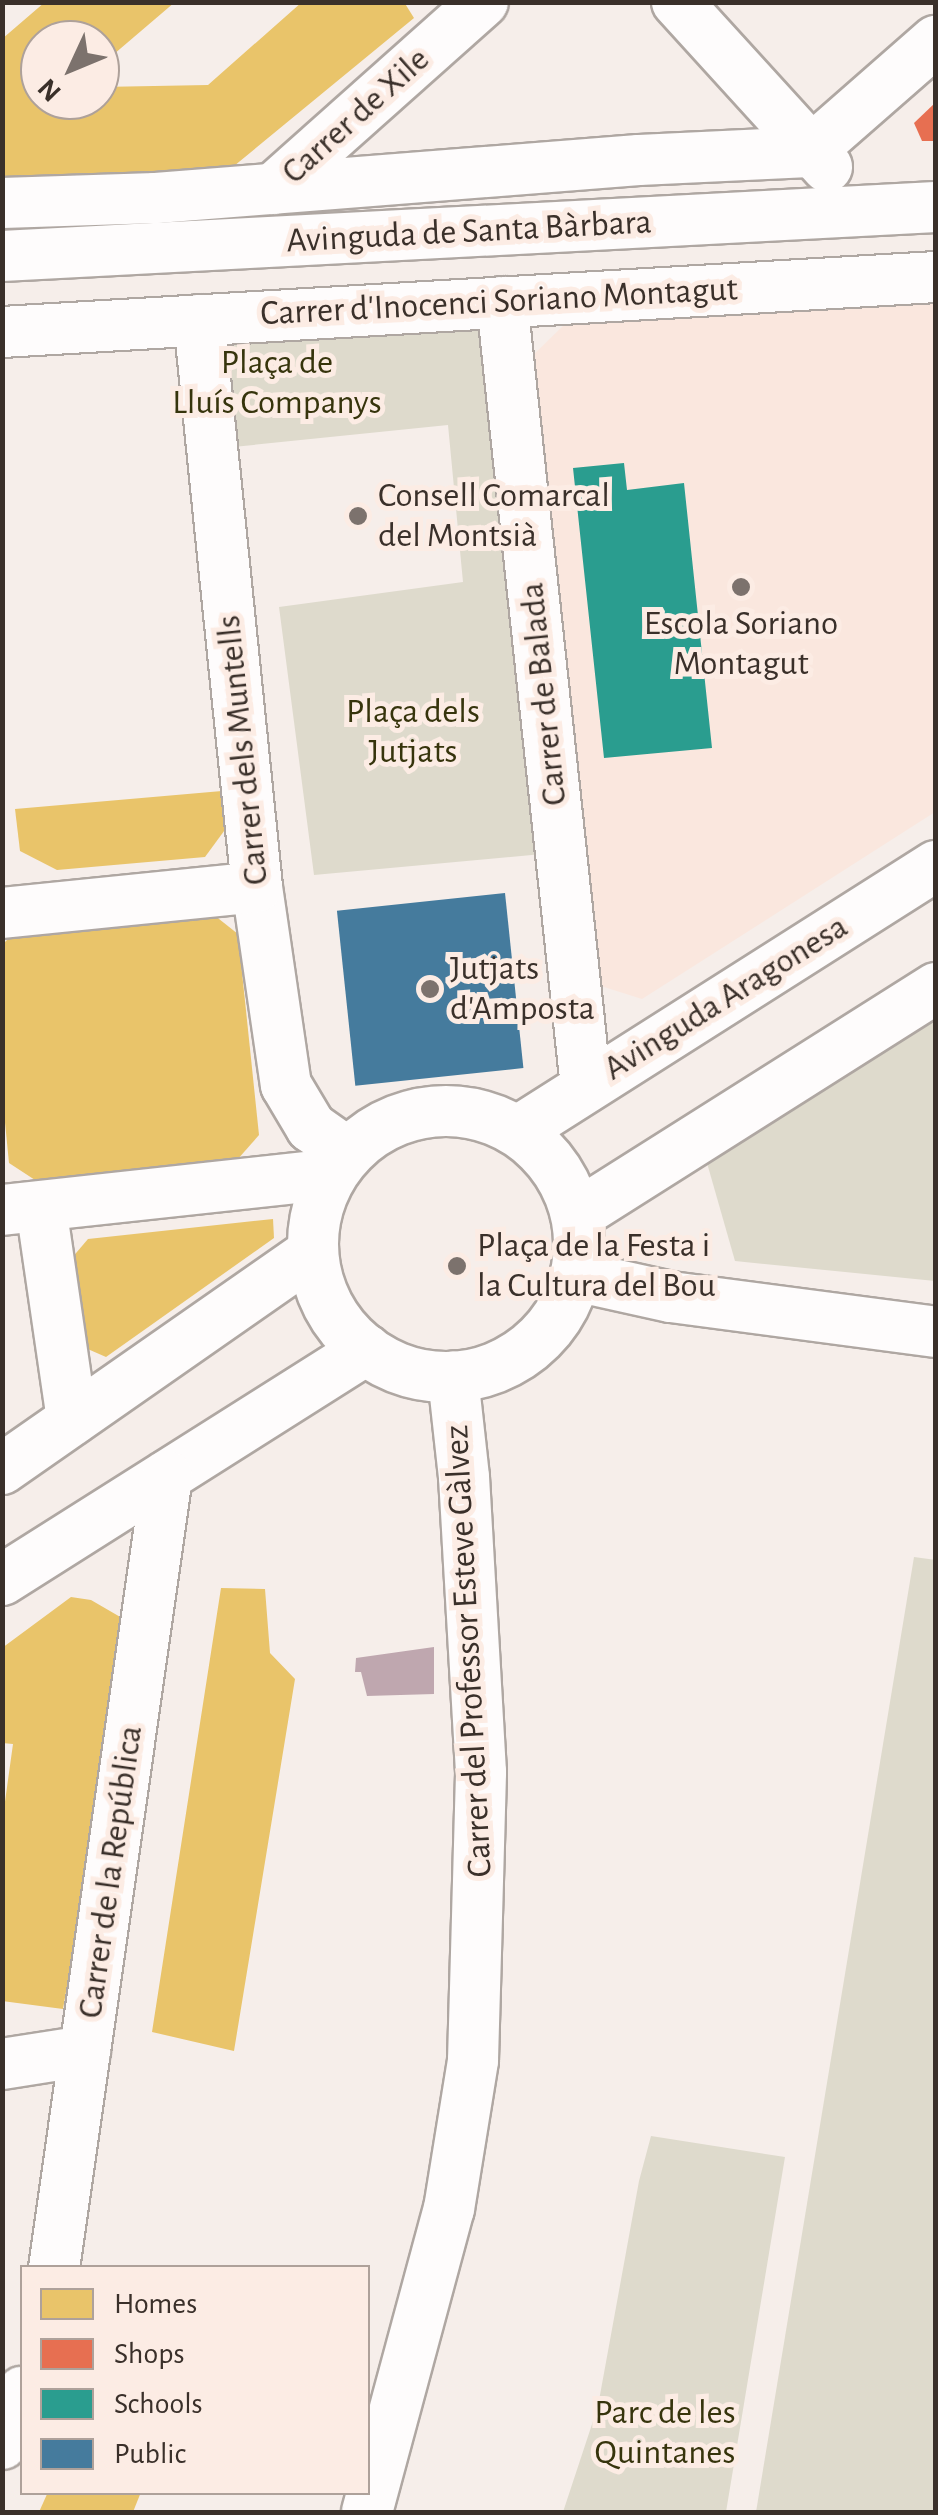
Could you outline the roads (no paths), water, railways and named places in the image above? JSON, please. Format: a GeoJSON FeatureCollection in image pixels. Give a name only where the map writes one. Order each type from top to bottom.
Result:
{"type":"FeatureCollection","features":[{"type":"Feature","properties":{"kind":"street","name":"Carrer de Xile"},"geometry":{"type":"LineString","coordinates":[[273,189],[483,2]]}},
{"type":"Feature","properties":{"kind":"street"},"geometry":{"type":"LineString","coordinates":[[677,2],[809,152],[876,210],[881,280]]}},
{"type":"Feature","properties":{"kind":"street"},"geometry":{"type":"LineString","coordinates":[[809,152],[936,41]]}},
{"type":"Feature","properties":{"kind":"street","name":"Avinguda de Santa Bàrbara"},"geometry":{"type":"LineString","coordinates":[[2,203],[273,189],[639,160],[809,152]]}},
{"type":"Feature","properties":{"kind":"street","name":"Avinguda de Santa Bàrbara"},"geometry":{"type":"LineString","coordinates":[[2,256],[936,207]]}},
{"type":"Feature","properties":{"kind":"street","name":"Carrer d'Inocenci Soriano Montagut"},"geometry":{"type":"LineString","coordinates":[[2,332],[936,277]]}},
{"type":"Feature","properties":{"kind":"street","name":"Carrer de Balada"},"geometry":{"type":"LineString","coordinates":[[502,302],[586,1086]]}},
{"type":"Feature","properties":{"kind":"street","name":"Carrer dels Muntells"},"geometry":{"type":"LineString","coordinates":[[199,320],[257,886],[286,1085],[340,1163]]}},
{"type":"Feature","properties":{"kind":"street","name":"Avinguda Aragonesa"},"geometry":{"type":"LineString","coordinates":[[518,1131],[936,866]]}},
{"type":"Feature","properties":{"kind":"street"},"geometry":{"type":"LineString","coordinates":[[2,912],[257,886]]}},
{"type":"Feature","properties":{"kind":"street"},"geometry":{"type":"LineString","coordinates":[[577,1215],[936,988]]}},
{"type":"Feature","properties":{"kind":"street"},"geometry":{"type":"LineString","coordinates":[[429,1111],[475,1113],[518,1131],[558,1171],[577,1215],[580,1246],[576,1276],[562,1312],[538,1341],[490,1370],[453,1377],[398,1368],[366,1350],[327,1302],[314,1252],[317,1212],[340,1163],[385,1124],[429,1111]]}},
{"type":"Feature","properties":{"kind":"street"},"geometry":{"type":"LineString","coordinates":[[72,1420],[22,1208],[340,1163]]}},
{"type":"Feature","properties":{"kind":"street"},"geometry":{"type":"LineString","coordinates":[[5,1451],[72,1420],[314,1252]]}},
{"type":"Feature","properties":{"kind":"street"},"geometry":{"type":"LineString","coordinates":[[576,1276],[671,1298],[936,1332]]}},
{"type":"Feature","properties":{"kind":"street"},"geometry":{"type":"LineString","coordinates":[[2,1580],[366,1350]]}},
{"type":"Feature","properties":{"kind":"street","name":"Carrer del Professor Esteve Gàlvez"},"geometry":{"type":"LineString","coordinates":[[371,2491],[450,2209],[473,2060],[481,1772],[464,1478],[453,1377]]}},
{"type":"Feature","properties":{"kind":"street","name":"Carrer de la República"},"geometry":{"type":"LineString","coordinates":[[54,2265],[167,1476]]}},
{"type":"Feature","properties":{"kind":"street"},"geometry":{"type":"LineString","coordinates":[[2,2064],[85,2051]]}},
{"type":"Feature","properties":{"kind":"street"},"geometry":{"type":"LineString","coordinates":[[2,2444],[20,2397]]}},
{"type":"Feature","properties":{"kind":"place","name":"Consell Comarcal del Montsià"},"geometry":{"type":"Point","coordinates":[358,516]}},
{"type":"Feature","properties":{"kind":"place","name":"Escola Soriano Montagut"},"geometry":{"type":"Point","coordinates":[741,587]}},
{"type":"Feature","properties":{"kind":"place","name":"Jutjats d'Amposta"},"geometry":{"type":"Point","coordinates":[430,989]}},
{"type":"Feature","properties":{"kind":"place","name":"Plaça de la Festa i la Cultura del Bou"},"geometry":{"type":"Point","coordinates":[457,1266]}},
{"type":"Feature","properties":{"kind":"park label","name":"Plaça de Lluís Companys"},"geometry":{"type":"Point","coordinates":[277,383]}},
{"type":"Feature","properties":{"kind":"park label","name":"Plaça dels Jutjats"},"geometry":{"type":"Point","coordinates":[413,732]}},
{"type":"Feature","properties":{"kind":"park label","name":"Parc de les Quintanes"},"geometry":{"type":"Point","coordinates":[665,2433]}}]}
